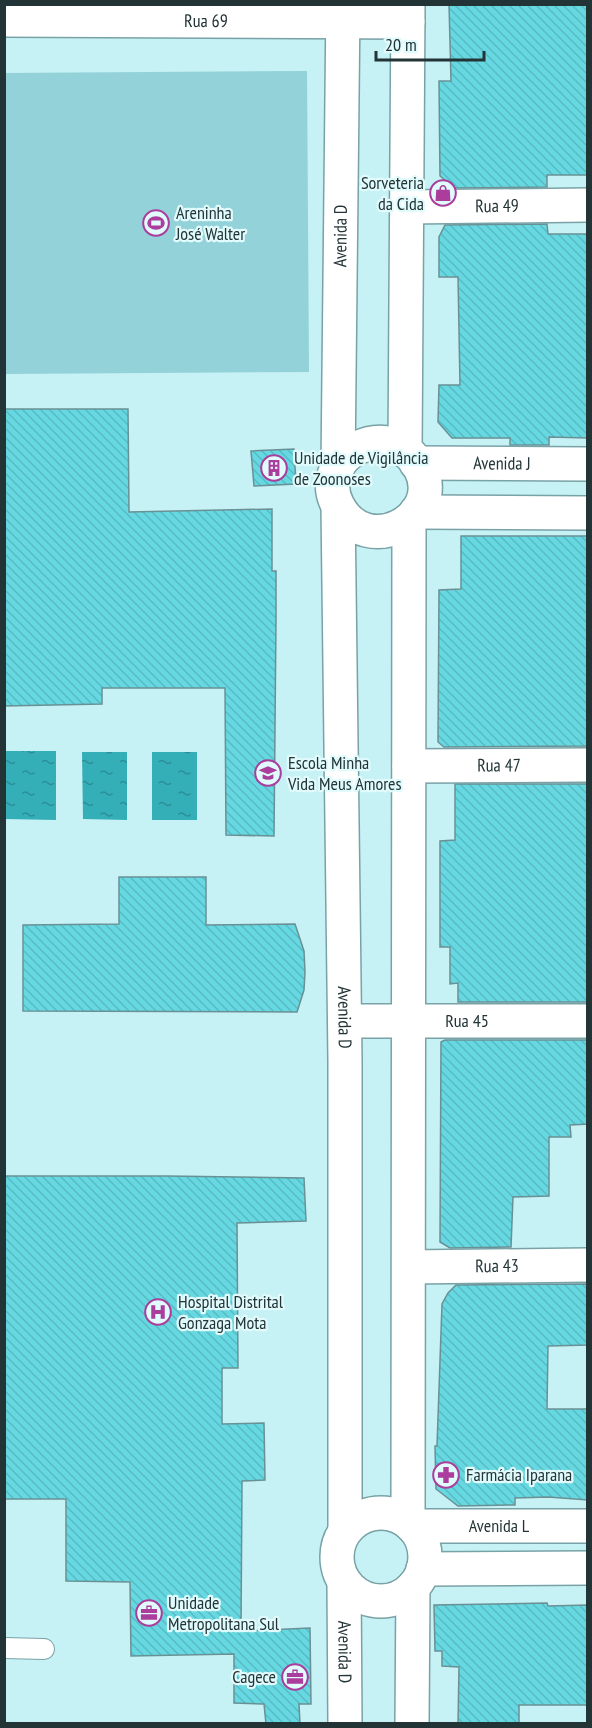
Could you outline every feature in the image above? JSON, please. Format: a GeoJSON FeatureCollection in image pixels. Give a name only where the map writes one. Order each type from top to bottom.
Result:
{"type":"FeatureCollection","features":[{"type":"Feature","properties":{"kind":"main road","name":"Rua 69"},"geometry":{"type":"LineString","coordinates":[[4,20],[343,12],[408,13]]}},
{"type":"Feature","properties":{"kind":"main road","name":"Avenida D"},"geometry":{"type":"LineString","coordinates":[[338,467],[343,12]]}},
{"type":"Feature","properties":{"kind":"main road"},"geometry":{"type":"LineString","coordinates":[[408,13],[407,207],[411,457]]}},
{"type":"Feature","properties":{"kind":"main road","name":"Rua 49"},"geometry":{"type":"LineString","coordinates":[[407,207],[588,205]]}},
{"type":"Feature","properties":{"kind":"main road"},"geometry":{"type":"LineString","coordinates":[[383,441],[399,446],[411,457],[421,469],[424,485],[422,502],[413,516],[401,527],[385,532],[368,531],[352,524],[335,501],[334,487],[338,467],[352,450],[366,443],[383,441]]}},
{"type":"Feature","properties":{"kind":"main road","name":"Avenida J"},"geometry":{"type":"LineString","coordinates":[[411,457],[588,464]]}},
{"type":"Feature","properties":{"kind":"main road","name":"Avenida D"},"geometry":{"type":"LineString","coordinates":[[338,506],[345,1021],[345,1531]]}},
{"type":"Feature","properties":{"kind":"main road"},"geometry":{"type":"LineString","coordinates":[[413,516],[588,513]]}},
{"type":"Feature","properties":{"kind":"main road"},"geometry":{"type":"LineString","coordinates":[[410,1524],[408,1021],[413,516]]}},
{"type":"Feature","properties":{"kind":"main road","name":"Rua 47"},"geometry":{"type":"LineString","coordinates":[[410,766],[588,765]]}},
{"type":"Feature","properties":{"kind":"main road","name":"Rua 45"},"geometry":{"type":"LineString","coordinates":[[345,1021],[588,1021]]}},
{"type":"Feature","properties":{"kind":"main road","name":"Rua 43"},"geometry":{"type":"LineString","coordinates":[[409,1267],[588,1264]]}},
{"type":"Feature","properties":{"kind":"main road"},"geometry":{"type":"LineString","coordinates":[[412,1724],[418,1578],[425,1552],[421,1539],[410,1524],[395,1515],[379,1513],[364,1516],[351,1524],[345,1531],[337,1551],[337,1566],[344,1582],[353,1592],[367,1599],[382,1602],[397,1599],[418,1578],[588,1569]]}},
{"type":"Feature","properties":{"kind":"main road","name":"Avenida L"},"geometry":{"type":"LineString","coordinates":[[410,1524],[588,1526]]}},
{"type":"Feature","properties":{"kind":"main road","name":"Avenida D"},"geometry":{"type":"LineString","coordinates":[[344,1582],[345,1724]]}},
{"type":"Feature","properties":{"kind":"lane"},"geometry":{"type":"LineString","coordinates":[[4,1648],[44,1649]]}},
{"type":"Feature","properties":{"kind":"shaded area","name":"Areninha José Walter"},"geometry":{"type":"Polygon","coordinates":[[[307,71],[309,372],[5,374],[5,73],[307,71]]]}},
{"type":"Feature","properties":{"kind":"water"},"geometry":{"type":"Polygon","coordinates":[[[5,751],[56,751],[56,820],[5,819],[5,751]]]}},
{"type":"Feature","properties":{"kind":"water"},"geometry":{"type":"Polygon","coordinates":[[[82,752],[127,752],[127,820],[83,819],[82,752]]]}},
{"type":"Feature","properties":{"kind":"water"},"geometry":{"type":"Polygon","coordinates":[[[152,752],[197,752],[197,820],[152,820],[152,752]]]}},
{"type":"Feature","properties":{"kind":"building"},"geometry":{"type":"Polygon","coordinates":[[[449,4],[588,4],[588,175],[547,175],[547,187],[454,188],[440,176],[439,81],[451,81],[449,4]]]}},
{"type":"Feature","properties":{"kind":"building"},"geometry":{"type":"Polygon","coordinates":[[[547,224],[548,234],[588,234],[588,438],[549,437],[549,445],[510,445],[510,438],[452,438],[438,422],[439,385],[460,385],[458,277],[439,277],[439,237],[445,225],[547,224]]]}},
{"type":"Feature","properties":{"kind":"building"},"geometry":{"type":"Polygon","coordinates":[[[4,409],[128,409],[129,512],[272,509],[272,571],[276,571],[274,836],[226,835],[225,688],[102,688],[102,704],[4,706],[4,409]]]}},
{"type":"Feature","properties":{"kind":"building","name":"Unidade de Vigilância de Zoonoses"},"geometry":{"type":"Polygon","coordinates":[[[294,449],[296,484],[254,486],[251,451],[294,449]]]}},
{"type":"Feature","properties":{"kind":"building"},"geometry":{"type":"Polygon","coordinates":[[[461,536],[588,536],[588,746],[444,747],[438,742],[439,590],[461,589],[461,536]]]}},
{"type":"Feature","properties":{"kind":"building"},"geometry":{"type":"Polygon","coordinates":[[[455,784],[588,784],[588,1002],[458,1002],[458,983],[450,984],[450,947],[440,947],[440,841],[455,840],[455,784]]]}},
{"type":"Feature","properties":{"kind":"building"},"geometry":{"type":"Polygon","coordinates":[[[119,877],[206,877],[206,925],[295,924],[304,951],[305,972],[304,990],[297,1012],[23,1011],[23,925],[119,924],[119,877]]]}},
{"type":"Feature","properties":{"kind":"building"},"geometry":{"type":"Polygon","coordinates":[[[445,1040],[588,1040],[588,1124],[570,1125],[571,1137],[549,1137],[549,1196],[513,1197],[511,1247],[450,1248],[440,1242],[441,1042],[445,1040]]]}},
{"type":"Feature","properties":{"kind":"building"},"geometry":{"type":"Polygon","coordinates":[[[4,1176],[304,1178],[306,1221],[237,1223],[238,1368],[222,1368],[222,1424],[264,1423],[265,1480],[242,1481],[241,1631],[310,1628],[311,1704],[299,1704],[300,1724],[266,1724],[264,1704],[234,1703],[234,1654],[131,1656],[130,1582],[66,1581],[66,1499],[4,1499],[4,1176]]]}},
{"type":"Feature","properties":{"kind":"building"},"geometry":{"type":"Polygon","coordinates":[[[588,1284],[588,1345],[548,1346],[547,1409],[588,1409],[588,1500],[548,1497],[515,1498],[515,1505],[458,1506],[436,1489],[435,1446],[437,1446],[442,1304],[448,1293],[456,1285],[588,1284]]]}},
{"type":"Feature","properties":{"kind":"building"},"geometry":{"type":"Polygon","coordinates":[[[547,1603],[548,1606],[588,1605],[588,1705],[519,1705],[519,1724],[458,1724],[459,1667],[442,1666],[442,1651],[435,1651],[434,1605],[547,1603]]]}},
{"type":"Feature","properties":{"kind":"place","name":"Sorveteria da Cida"},"geometry":{"type":"Point","coordinates":[443,193]}},
{"type":"Feature","properties":{"kind":"place","name":"Areninha José Walter"},"geometry":{"type":"Point","coordinates":[156,223]}},
{"type":"Feature","properties":{"kind":"place","name":"Unidade de Vigilância de Zoonoses"},"geometry":{"type":"Point","coordinates":[274,468]}},
{"type":"Feature","properties":{"kind":"place","name":"Escola Minha Vida Meus Amores"},"geometry":{"type":"Point","coordinates":[268,773]}},
{"type":"Feature","properties":{"kind":"place","name":"Hospital Distrital Gonzaga Mota"},"geometry":{"type":"Point","coordinates":[158,1312]}},
{"type":"Feature","properties":{"kind":"place","name":"Farmácia Iparana"},"geometry":{"type":"Point","coordinates":[446,1475]}},
{"type":"Feature","properties":{"kind":"place","name":"Unidade Metropolitana Sul"},"geometry":{"type":"Point","coordinates":[149,1613]}},
{"type":"Feature","properties":{"kind":"place","name":"Cagece"},"geometry":{"type":"Point","coordinates":[295,1677]}}]}
